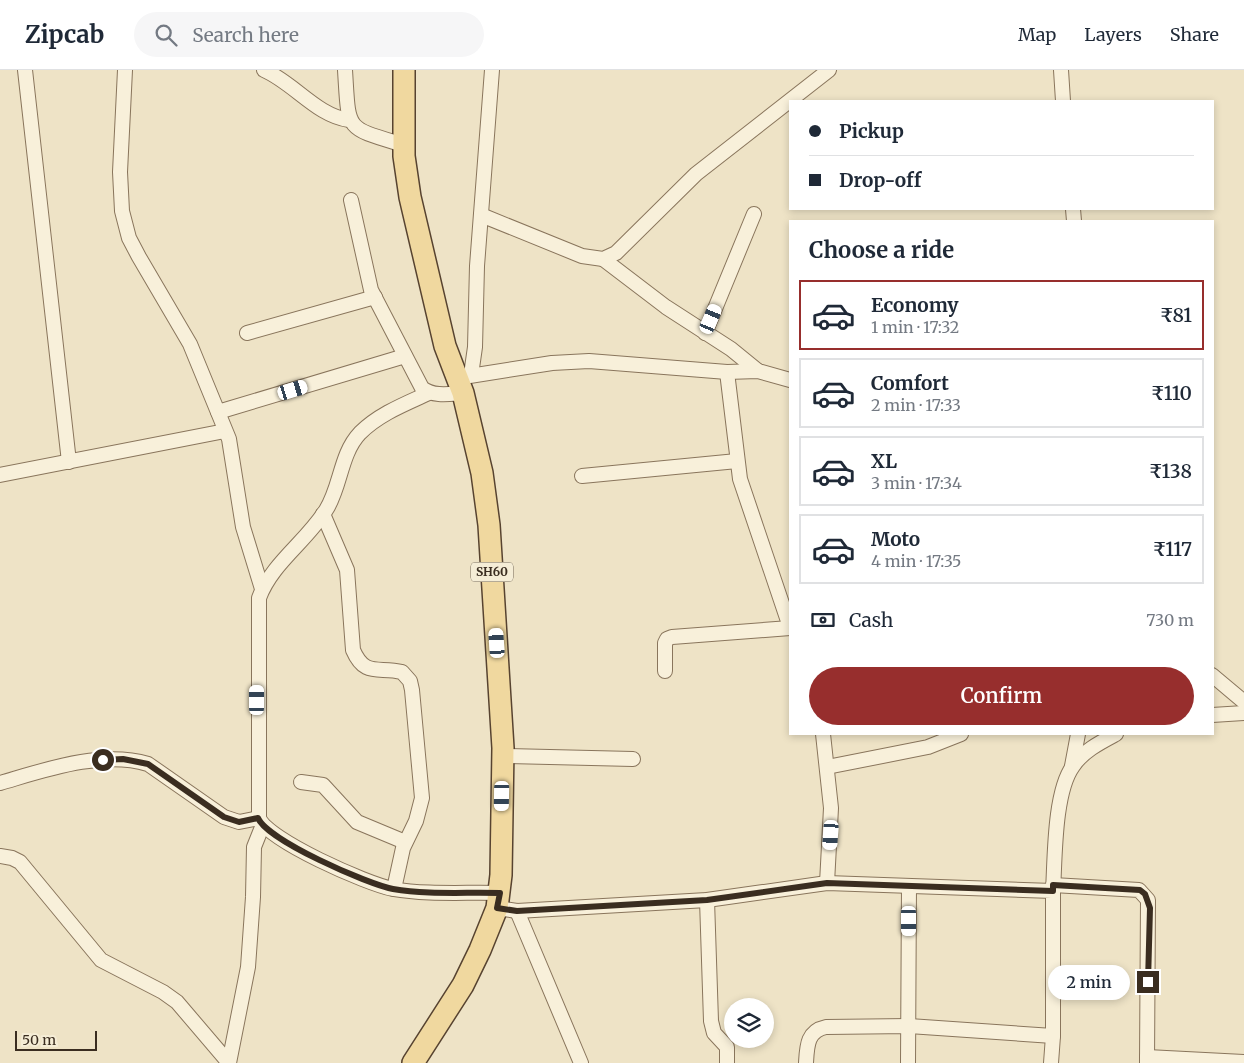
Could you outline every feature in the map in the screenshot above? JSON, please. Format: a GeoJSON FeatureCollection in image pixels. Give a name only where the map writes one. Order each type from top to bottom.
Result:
{"type":"FeatureCollection","features":[{"type":"Feature","properties":{"kind":"main road","name":"SH60"},"geometry":{"type":"LineString","coordinates":[[404,70],[404,145],[410,197],[445,346],[464,382],[482,472],[489,525],[503,756],[505,904],[463,985],[413,1063]]}},
{"type":"Feature","properties":{"kind":"street"},"geometry":{"type":"LineString","coordinates":[[25,70],[69,462]]}},
{"type":"Feature","properties":{"kind":"street"},"geometry":{"type":"LineString","coordinates":[[125,70],[120,172],[122,211],[129,238],[158,290],[180,324],[218,412],[233,454],[243,527],[262,589]]}},
{"type":"Feature","properties":{"kind":"street"},"geometry":{"type":"LineString","coordinates":[[264,70],[289,84],[329,114],[337,118],[349,120]]}},
{"type":"Feature","properties":{"kind":"street"},"geometry":{"type":"LineString","coordinates":[[345,70],[349,120],[355,128],[363,133],[404,145]]}},
{"type":"Feature","properties":{"kind":"street"},"geometry":{"type":"LineString","coordinates":[[464,382],[475,347],[476,266],[492,70]]}},
{"type":"Feature","properties":{"kind":"street"},"geometry":{"type":"LineString","coordinates":[[790,100],[828,70]]}},
{"type":"Feature","properties":{"kind":"street"},"geometry":{"type":"LineString","coordinates":[[1061,70],[1063,100]]}},
{"type":"Feature","properties":{"kind":"street"},"geometry":{"type":"LineString","coordinates":[[603,259],[616,253],[696,174],[789,101]]}},
{"type":"Feature","properties":{"kind":"street"},"geometry":{"type":"LineString","coordinates":[[351,200],[371,290],[422,388],[429,393]]}},
{"type":"Feature","properties":{"kind":"street"},"geometry":{"type":"LineString","coordinates":[[706,333],[754,214]]}},
{"type":"Feature","properties":{"kind":"street"},"geometry":{"type":"LineString","coordinates":[[481,215],[582,256],[603,259],[659,302],[737,354],[758,372]]}},
{"type":"Feature","properties":{"kind":"street"},"geometry":{"type":"LineString","coordinates":[[247,333],[375,297]]}},
{"type":"Feature","properties":{"kind":"street"},"geometry":{"type":"LineString","coordinates":[[218,412],[405,356]]}},
{"type":"Feature","properties":{"kind":"street"},"geometry":{"type":"LineString","coordinates":[[229,1063],[248,967],[254,847],[260,822],[257,682],[259,598],[262,589],[279,565],[323,514],[332,498],[346,458],[358,435],[372,422],[429,393],[464,382],[552,363],[589,361],[727,372],[758,372],[789,380]]}},
{"type":"Feature","properties":{"kind":"street"},"geometry":{"type":"LineString","coordinates":[[727,372],[737,461],[744,496],[789,625]]}},
{"type":"Feature","properties":{"kind":"street"},"geometry":{"type":"LineString","coordinates":[[0,474],[225,431]]}},
{"type":"Feature","properties":{"kind":"street"},"geometry":{"type":"LineString","coordinates":[[582,476],[737,461]]}},
{"type":"Feature","properties":{"kind":"street"},"geometry":{"type":"LineString","coordinates":[[323,514],[347,570],[353,650],[358,660],[370,669],[402,672],[410,681],[422,798],[416,821],[405,842],[394,889]]}},
{"type":"Feature","properties":{"kind":"street"},"geometry":{"type":"LineString","coordinates":[[665,671],[666,639],[789,628]]}},
{"type":"Feature","properties":{"kind":"street"},"geometry":{"type":"LineString","coordinates":[[1214,677],[1244,702]]}},
{"type":"Feature","properties":{"kind":"street"},"geometry":{"type":"LineString","coordinates":[[1214,715],[1244,713]]}},
{"type":"Feature","properties":{"kind":"street"},"geometry":{"type":"LineString","coordinates":[[823,735],[831,835],[827,883]]}},
{"type":"Feature","properties":{"kind":"street"},"geometry":{"type":"LineString","coordinates":[[827,767],[928,747],[959,735]]}},
{"type":"Feature","properties":{"kind":"street"},"geometry":{"type":"LineString","coordinates":[[1051,1063],[1053,1036],[1053,888],[1056,827],[1078,735]]}},
{"type":"Feature","properties":{"kind":"street"},"geometry":{"type":"LineString","coordinates":[[1072,766],[1098,744],[1114,735]]}},
{"type":"Feature","properties":{"kind":"street"},"geometry":{"type":"LineString","coordinates":[[503,756],[633,760]]}},
{"type":"Feature","properties":{"kind":"street"},"geometry":{"type":"LineString","coordinates":[[0,783],[68,765],[103,760],[136,761],[148,764],[224,817],[239,822],[260,822],[314,857],[379,885],[394,889],[505,904],[707,900],[827,883],[1140,890],[1148,900],[1147,1060],[1244,1062]]}},
{"type":"Feature","properties":{"kind":"street"},"geometry":{"type":"LineString","coordinates":[[301,782],[323,785],[357,822],[405,842]]}},
{"type":"Feature","properties":{"kind":"street"},"geometry":{"type":"LineString","coordinates":[[0,856],[12,858],[20,862],[101,960],[163,992],[177,1002],[229,1063]]}},
{"type":"Feature","properties":{"kind":"street"},"geometry":{"type":"LineString","coordinates":[[908,1063],[909,886]]}},
{"type":"Feature","properties":{"kind":"street"},"geometry":{"type":"LineString","coordinates":[[707,900],[711,1021],[714,1033],[727,1047],[727,1063]]}},
{"type":"Feature","properties":{"kind":"street"},"geometry":{"type":"LineString","coordinates":[[505,904],[581,1063]]}},
{"type":"Feature","properties":{"kind":"street"},"geometry":{"type":"LineString","coordinates":[[806,1063],[807,1046],[811,1034],[818,1029],[909,1026],[1053,1036]]}},
{"type":"Feature","properties":{"kind":"route"},"geometry":{"type":"LineString","coordinates":[[103,760],[123,759],[148,764],[208,808],[224,817],[239,822],[248,822],[258,818],[262,826],[299,849],[379,885],[394,889],[422,892],[500,893],[497,908],[507,910],[707,900],[827,883],[1053,891],[1053,885],[1140,890],[1145,894],[1150,908],[1148,982]]}}]}
